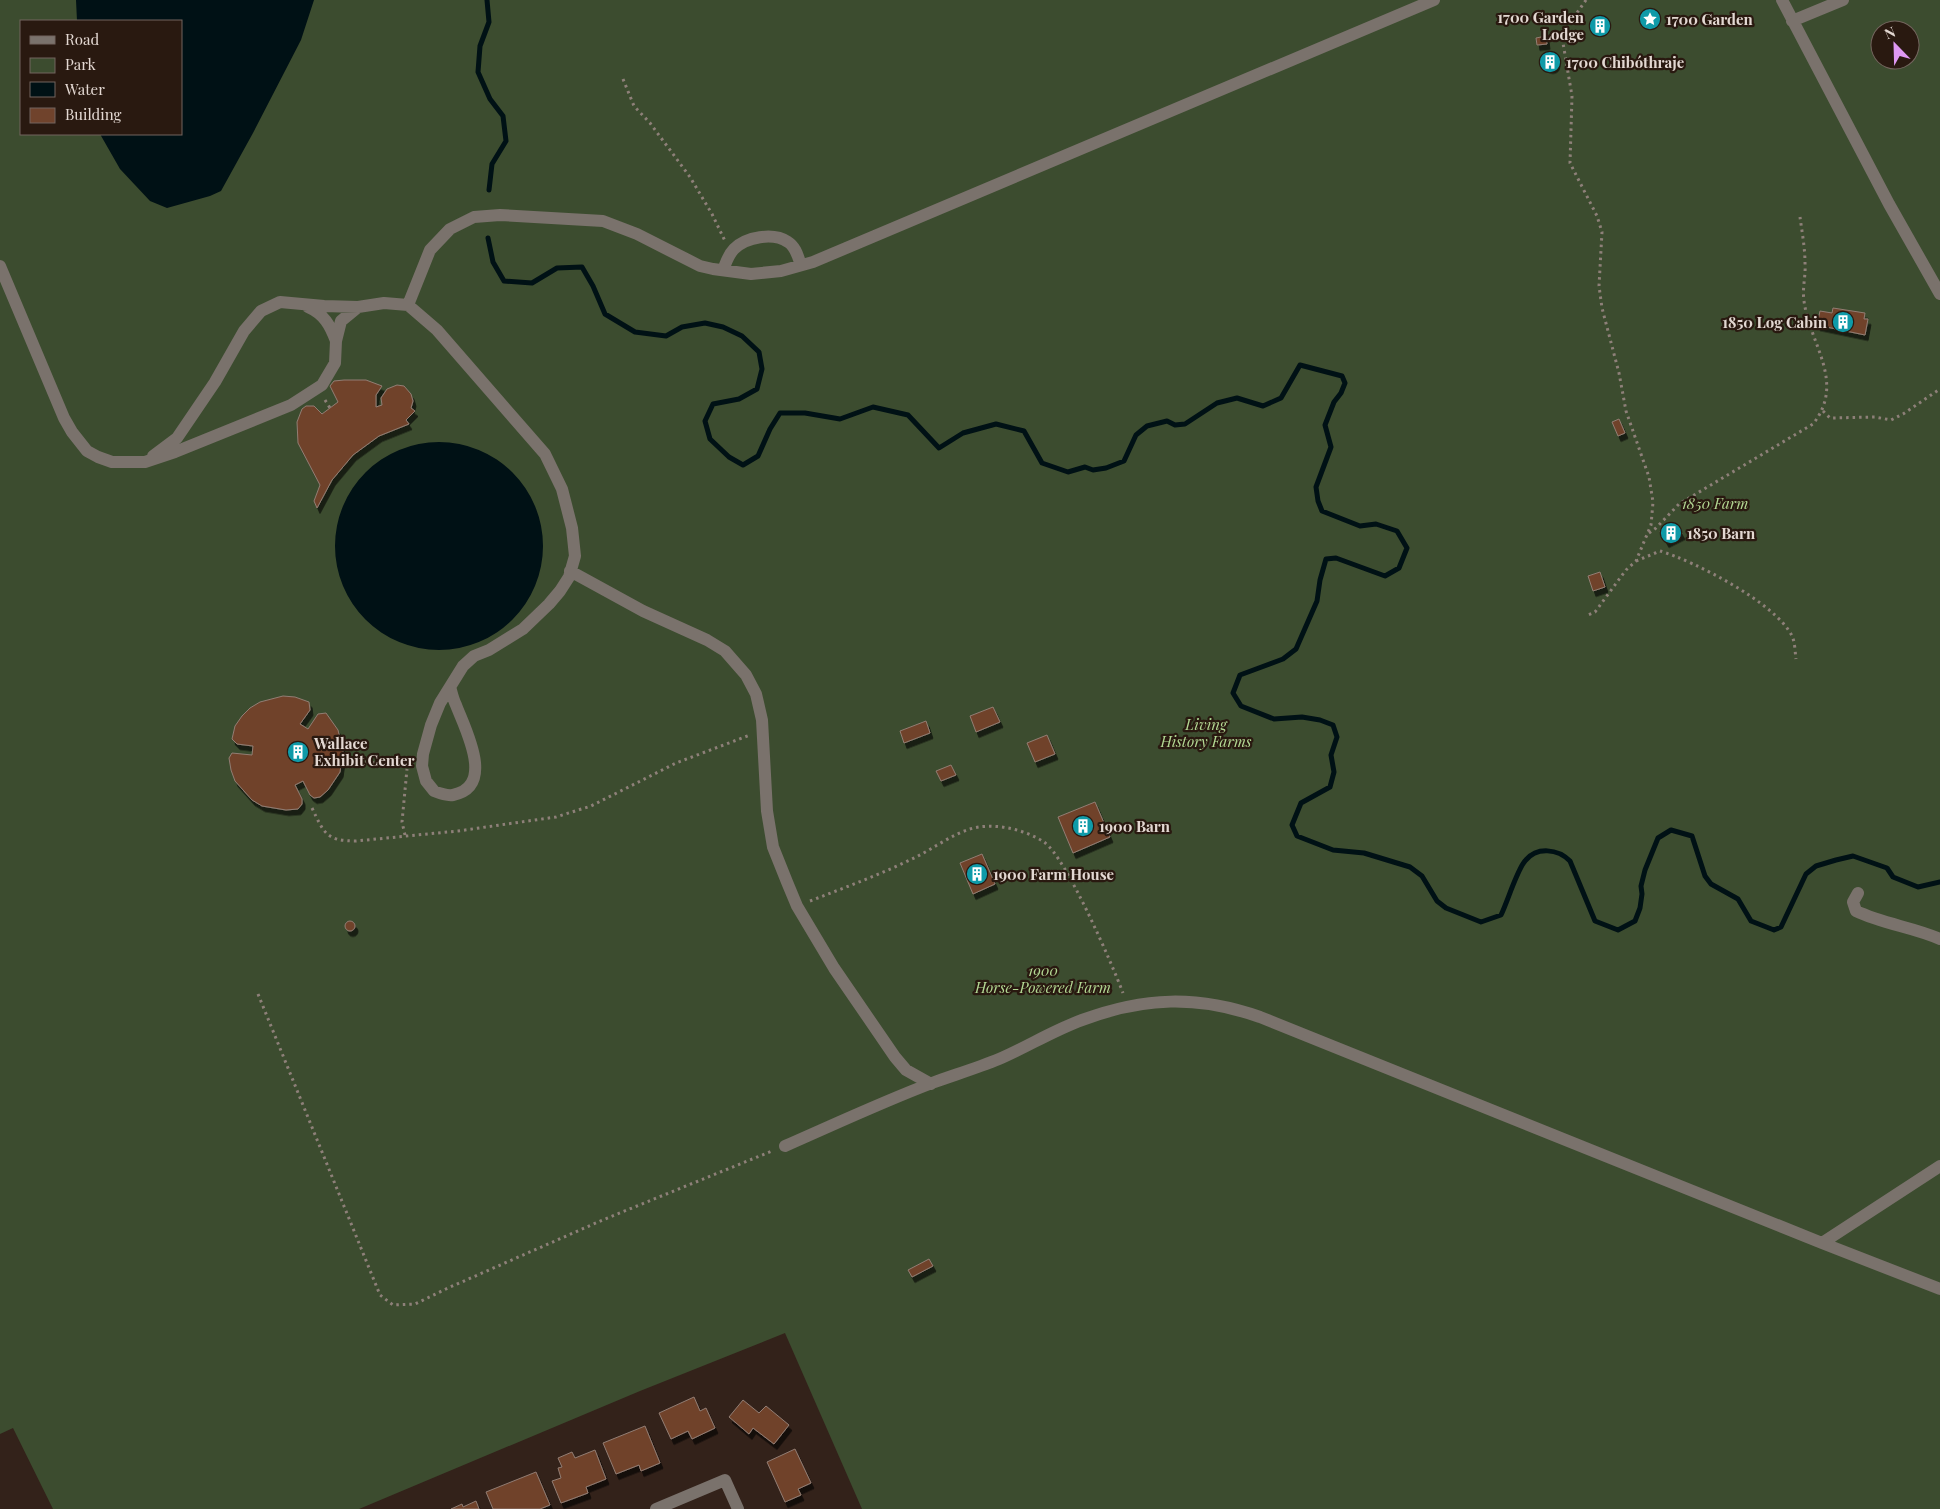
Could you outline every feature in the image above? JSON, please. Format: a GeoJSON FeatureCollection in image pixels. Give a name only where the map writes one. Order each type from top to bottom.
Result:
{"type":"FeatureCollection","features":[{"type":"Feature","properties":{"kind":"street"},"geometry":{"type":"LineString","coordinates":[[408,305],[430,250],[450,229],[474,217],[500,215],[603,221],[637,234],[700,266],[751,274],[781,271],[813,262],[1434,0]]}},
{"type":"Feature","properties":{"kind":"street"},"geometry":{"type":"LineString","coordinates":[[1782,0],[1889,204],[1940,294]]}},
{"type":"Feature","properties":{"kind":"street"},"geometry":{"type":"LineString","coordinates":[[1792,21],[1843,0]]}},
{"type":"Feature","properties":{"kind":"street"},"geometry":{"type":"LineString","coordinates":[[723,270],[732,252],[746,241],[761,237],[777,237],[790,242],[797,253],[801,265]]}},
{"type":"Feature","properties":{"kind":"street"},"geometry":{"type":"LineString","coordinates":[[0,266],[64,418],[87,451],[112,462],[145,462],[175,452],[291,405],[322,385],[335,363],[336,341],[341,322],[358,307]]}},
{"type":"Feature","properties":{"kind":"street"},"geometry":{"type":"LineString","coordinates":[[145,462],[177,438],[216,382],[244,331],[260,311],[280,302],[358,307],[384,303],[408,305],[437,330],[545,454],[562,489],[572,528],[575,556],[570,572],[560,591],[523,629],[489,650],[474,656],[463,666],[440,703],[431,725],[423,754],[422,766],[426,781],[434,792],[452,795],[468,787],[476,774],[471,741],[455,704],[450,687]]}},
{"type":"Feature","properties":{"kind":"street"},"geometry":{"type":"LineString","coordinates":[[302,303],[319,312],[331,326],[336,341]]}},
{"type":"Feature","properties":{"kind":"street"},"geometry":{"type":"LineString","coordinates":[[570,572],[643,611],[707,640],[725,651],[746,675],[756,694],[762,720],[767,811],[773,847],[797,906],[834,968],[895,1057],[906,1070],[931,1084]]}},
{"type":"Feature","properties":{"kind":"street"},"geometry":{"type":"LineString","coordinates":[[1858,893],[1853,902],[1856,911],[1872,918],[1921,931],[1940,939]]}},
{"type":"Feature","properties":{"kind":"street"},"geometry":{"type":"LineString","coordinates":[[785,1146],[931,1084],[999,1059],[1081,1020],[1127,1006],[1152,1002],[1200,1002],[1246,1012],[1940,1289]]}},
{"type":"Feature","properties":{"kind":"street"},"geometry":{"type":"LineString","coordinates":[[1822,1243],[1940,1166]]}},
{"type":"Feature","properties":{"kind":"street"},"geometry":{"type":"LineString","coordinates":[[656,1509],[725,1480],[738,1509]]}},
{"type":"Feature","properties":{"kind":"path"},"geometry":{"type":"LineString","coordinates":[[1586,0],[1562,37],[1572,96],[1570,163],[1598,216],[1602,232],[1599,286],[1602,308],[1619,373],[1626,411],[1649,477],[1653,502],[1651,525],[1636,561]]}},
{"type":"Feature","properties":{"kind":"path"},"geometry":{"type":"LineString","coordinates":[[623,79],[634,106],[650,123],[690,177],[732,252]]}},
{"type":"Feature","properties":{"kind":"path"},"geometry":{"type":"LineString","coordinates":[[1648,533],[1656,528],[1679,504],[1813,424],[1823,411],[1827,394],[1825,369],[1811,331],[1804,302],[1803,284],[1806,264],[1800,217]]}},
{"type":"Feature","properties":{"kind":"path"},"geometry":{"type":"LineString","coordinates":[[1823,411],[1830,418],[1876,418],[1891,420],[1940,389]]}},
{"type":"Feature","properties":{"kind":"path"},"geometry":{"type":"LineString","coordinates":[[1588,615],[1595,612],[1626,570],[1636,561],[1660,551],[1699,567],[1745,593],[1771,612],[1792,636],[1796,659]]}},
{"type":"Feature","properties":{"kind":"path"},"geometry":{"type":"LineString","coordinates":[[312,808],[320,826],[329,837],[341,841],[458,831],[534,821],[591,806],[616,796],[676,763],[763,731]]}},
{"type":"Feature","properties":{"kind":"path"},"geometry":{"type":"LineString","coordinates":[[346,760],[422,766]]}},
{"type":"Feature","properties":{"kind":"path"},"geometry":{"type":"LineString","coordinates":[[405,835],[402,822],[407,765]]}},
{"type":"Feature","properties":{"kind":"path"},"geometry":{"type":"LineString","coordinates":[[797,906],[890,869],[970,829],[990,826],[1007,828],[1045,842],[1060,862],[1116,974],[1127,1006]]}},
{"type":"Feature","properties":{"kind":"path"},"geometry":{"type":"LineString","coordinates":[[258,994],[380,1295],[392,1305],[414,1304],[605,1219],[785,1146]]}},
{"type":"Feature","properties":{"kind":"green space","name":"Living History Farms"},"geometry":{"type":"Polygon","coordinates":[[[0,0],[1940,0],[1940,1509],[862,1509],[785,1333],[640,1391],[359,1509],[53,1509],[13,1428],[0,1434],[0,0]]]}},
{"type":"Feature","properties":{"kind":"water"},"geometry":{"type":"Polygon","coordinates":[[[76,0],[314,0],[301,40],[221,191],[167,208],[150,201],[120,169],[101,135],[182,135],[182,20],[77,20],[76,0]]]}},
{"type":"Feature","properties":{"kind":"water"},"geometry":{"type":"Polygon","coordinates":[[[439,442],[459,444],[488,454],[505,466],[519,480],[535,506],[541,526],[543,546],[541,566],[531,595],[519,612],[505,626],[479,642],[459,648],[439,650],[419,648],[390,638],[373,626],[359,612],[343,586],[337,566],[335,546],[337,526],[347,497],[359,480],[373,466],[399,450],[419,444],[439,442]]]}},
{"type":"Feature","properties":{"kind":"building"},"geometry":{"type":"Polygon","coordinates":[[[1546,36],[1547,44],[1537,45],[1536,38],[1546,36]]]}},
{"type":"Feature","properties":{"kind":"building","name":"1700 Chibóthraje"},"geometry":{"type":"Polygon","coordinates":[[[1550,54],[1555,56],[1557,61],[1555,66],[1550,68],[1545,66],[1543,61],[1545,56],[1550,54]]]}},
{"type":"Feature","properties":{"kind":"building","name":"1850 Log Cabin"},"geometry":{"type":"Polygon","coordinates":[[[1833,308],[1865,313],[1864,319],[1868,319],[1865,335],[1817,325],[1820,311],[1832,313],[1833,308]]]}},
{"type":"Feature","properties":{"kind":"building"},"geometry":{"type":"Polygon","coordinates":[[[366,380],[382,386],[376,395],[376,407],[382,405],[381,398],[387,389],[397,385],[404,386],[411,394],[413,401],[411,408],[415,411],[406,420],[409,424],[379,436],[353,455],[332,480],[317,508],[314,501],[320,485],[298,443],[297,422],[302,409],[306,406],[314,406],[322,414],[338,402],[330,386],[334,381],[366,380]]]}},
{"type":"Feature","properties":{"kind":"building"},"geometry":{"type":"Polygon","coordinates":[[[1619,419],[1625,433],[1618,436],[1612,422],[1619,419]]]}},
{"type":"Feature","properties":{"kind":"building","name":"1850 Barn"},"geometry":{"type":"Polygon","coordinates":[[[1676,524],[1682,534],[1666,542],[1660,531],[1676,524]]]}},
{"type":"Feature","properties":{"kind":"building"},"geometry":{"type":"Polygon","coordinates":[[[1600,572],[1605,587],[1593,591],[1588,576],[1600,572]]]}},
{"type":"Feature","properties":{"kind":"building","name":"Wallace Exhibit Center"},"geometry":{"type":"Polygon","coordinates":[[[283,696],[295,697],[309,702],[310,710],[300,724],[308,729],[318,714],[326,713],[338,730],[343,751],[340,772],[328,790],[320,797],[314,798],[310,795],[303,781],[295,785],[302,799],[302,804],[298,809],[286,810],[262,806],[252,800],[235,781],[229,758],[232,753],[252,755],[253,746],[237,744],[232,739],[235,726],[242,716],[260,702],[283,696]]]}},
{"type":"Feature","properties":{"kind":"building"},"geometry":{"type":"Polygon","coordinates":[[[993,707],[1000,722],[976,732],[970,716],[993,707]]]}},
{"type":"Feature","properties":{"kind":"building"},"geometry":{"type":"Polygon","coordinates":[[[926,721],[930,733],[904,743],[900,731],[926,721]]]}},
{"type":"Feature","properties":{"kind":"building"},"geometry":{"type":"Polygon","coordinates":[[[1047,735],[1055,754],[1035,762],[1027,743],[1047,735]]]}},
{"type":"Feature","properties":{"kind":"building"},"geometry":{"type":"Polygon","coordinates":[[[951,765],[956,775],[941,781],[936,771],[951,765]]]}},
{"type":"Feature","properties":{"kind":"building","name":"1900 Barn"},"geometry":{"type":"Polygon","coordinates":[[[1095,802],[1110,837],[1073,853],[1058,817],[1095,802]]]}},
{"type":"Feature","properties":{"kind":"building","name":"1900 Farm House"},"geometry":{"type":"Polygon","coordinates":[[[982,854],[995,884],[973,894],[960,863],[982,854]]]}},
{"type":"Feature","properties":{"kind":"building"},"geometry":{"type":"Polygon","coordinates":[[[348,921],[352,921],[355,926],[354,930],[348,931],[345,928],[345,924],[348,921]]]}},
{"type":"Feature","properties":{"kind":"building"},"geometry":{"type":"Polygon","coordinates":[[[929,1259],[933,1266],[912,1277],[908,1270],[929,1259]]]}},
{"type":"Feature","properties":{"kind":"building"},"geometry":{"type":"Polygon","coordinates":[[[694,1397],[700,1411],[706,1408],[715,1428],[692,1439],[688,1431],[671,1439],[659,1413],[694,1397]]]}},
{"type":"Feature","properties":{"kind":"building"},"geometry":{"type":"Polygon","coordinates":[[[743,1400],[759,1413],[766,1406],[789,1425],[774,1444],[753,1428],[749,1434],[729,1417],[743,1400]]]}},
{"type":"Feature","properties":{"kind":"building"},"geometry":{"type":"Polygon","coordinates":[[[645,1426],[660,1463],[641,1471],[639,1465],[616,1474],[603,1443],[645,1426]]]}},
{"type":"Feature","properties":{"kind":"building"},"geometry":{"type":"Polygon","coordinates":[[[795,1449],[811,1483],[798,1489],[801,1495],[785,1502],[767,1462],[795,1449]]]}},
{"type":"Feature","properties":{"kind":"building"},"geometry":{"type":"Polygon","coordinates":[[[595,1450],[606,1479],[586,1487],[588,1493],[561,1503],[552,1481],[561,1478],[558,1468],[562,1467],[558,1458],[572,1452],[575,1458],[595,1450]]]}},
{"type":"Feature","properties":{"kind":"building"},"geometry":{"type":"Polygon","coordinates":[[[536,1472],[550,1505],[540,1509],[493,1509],[486,1492],[536,1472]]]}},
{"type":"Feature","properties":{"kind":"building"},"geometry":{"type":"Polygon","coordinates":[[[476,1501],[479,1509],[451,1509],[462,1504],[463,1507],[476,1501]]]}},
{"type":"Feature","properties":{"kind":"waterway"},"geometry":{"type":"LineString","coordinates":[[487,0],[489,22],[480,46],[478,72],[490,99],[503,116],[506,141],[492,164],[489,190]]}},
{"type":"Feature","properties":{"kind":"waterway"},"geometry":{"type":"LineString","coordinates":[[488,238],[493,262],[504,281],[532,283],[557,268],[582,267],[593,286],[605,314],[635,332],[666,336],[682,327],[705,323],[723,327],[742,336],[759,352],[762,369],[757,389],[739,399],[713,404],[705,421],[710,439],[729,457],[743,465],[758,456],[770,429],[780,413],[805,413],[840,419],[873,407],[908,415],[939,448],[963,433],[996,424],[1024,431],[1042,463],[1068,472],[1085,467],[1093,470],[1106,468],[1124,461],[1136,435],[1147,426],[1167,421],[1175,425],[1185,424],[1217,403],[1237,398],[1263,406],[1281,398],[1300,365],[1342,376],[1345,383],[1341,393],[1334,402],[1325,425],[1331,447],[1316,487],[1318,501],[1322,511],[1360,526],[1376,524],[1397,531],[1407,548],[1399,568],[1385,576],[1336,558],[1326,559],[1317,601],[1296,649],[1283,659],[1240,675],[1233,693],[1241,706],[1274,719],[1302,717],[1320,720],[1333,725],[1337,737],[1331,755],[1334,772],[1330,787],[1301,803],[1292,825],[1297,836],[1333,850],[1364,853],[1410,867],[1422,876],[1437,901],[1446,908],[1481,922],[1501,915],[1522,865],[1535,853],[1548,851],[1560,854],[1570,861],[1595,921],[1618,930],[1635,921],[1640,908],[1641,886],[1645,870],[1658,838],[1671,830],[1692,836],[1705,876],[1711,884],[1738,899],[1751,921],[1774,930],[1781,927],[1806,874],[1816,866],[1836,860],[1853,856],[1887,868],[1893,877],[1918,887],[1940,882]]}},
{"type":"Feature","properties":{"kind":"place","name":"1700 Garden"},"geometry":{"type":"Point","coordinates":[1650,19]}},
{"type":"Feature","properties":{"kind":"place","name":"1700 Garden Lodge"},"geometry":{"type":"Point","coordinates":[1600,26]}},
{"type":"Feature","properties":{"kind":"place","name":"1700 Chibóthraje"},"geometry":{"type":"Point","coordinates":[1550,62]}},
{"type":"Feature","properties":{"kind":"place","name":"1850 Log Cabin"},"geometry":{"type":"Point","coordinates":[1843,322]}},
{"type":"Feature","properties":{"kind":"place","name":"1850 Barn"},"geometry":{"type":"Point","coordinates":[1671,533]}},
{"type":"Feature","properties":{"kind":"place","name":"Wallace Exhibit Center"},"geometry":{"type":"Point","coordinates":[298,752]}},
{"type":"Feature","properties":{"kind":"place","name":"1900 Barn"},"geometry":{"type":"Point","coordinates":[1083,826]}},
{"type":"Feature","properties":{"kind":"place","name":"1900 Farm House"},"geometry":{"type":"Point","coordinates":[977,874]}},
{"type":"Feature","properties":{"kind":"park label","name":"1850 Farm"},"geometry":{"type":"Point","coordinates":[1715,503]}},
{"type":"Feature","properties":{"kind":"park label","name":"1900 Horse-Powered Farm"},"geometry":{"type":"Point","coordinates":[1043,978]}}]}
